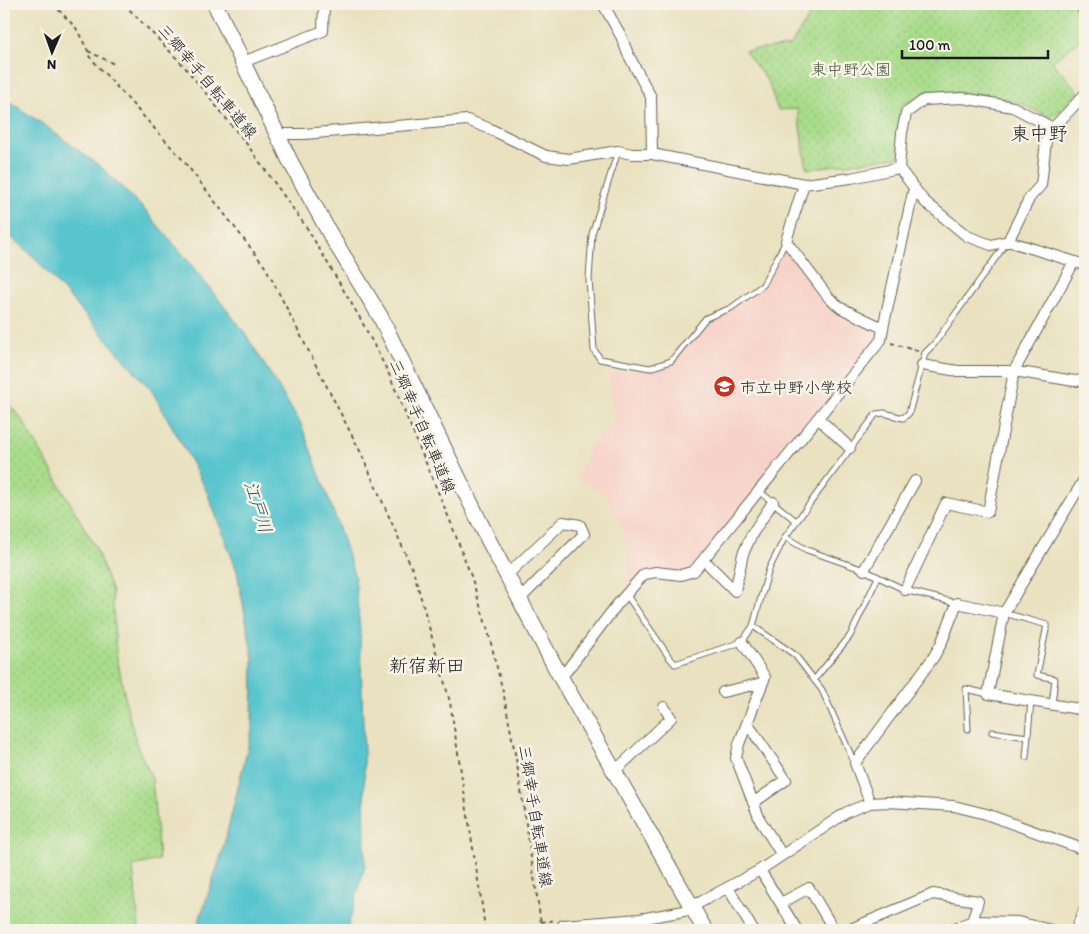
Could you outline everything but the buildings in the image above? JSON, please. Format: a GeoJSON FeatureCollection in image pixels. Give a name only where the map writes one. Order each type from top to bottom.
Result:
{"type":"FeatureCollection","features":[{"type":"Feature","properties":{"kind":"street"},"geometry":{"type":"LineString","coordinates":[[215,4],[290,161],[307,194],[380,316],[450,463],[561,678],[705,930]]}},
{"type":"Feature","properties":{"kind":"street"},"geometry":{"type":"LineString","coordinates":[[243,62],[324,31],[324,4]]}},
{"type":"Feature","properties":{"kind":"street"},"geometry":{"type":"LineString","coordinates":[[603,4],[651,97],[652,154]]}},
{"type":"Feature","properties":{"kind":"street"},"geometry":{"type":"LineString","coordinates":[[1080,4],[1085,12]]}},
{"type":"Feature","properties":{"kind":"street"},"geometry":{"type":"LineString","coordinates":[[1008,241],[1030,197],[1041,185],[1046,141],[1053,128],[1085,94]]}},
{"type":"Feature","properties":{"kind":"street"},"geometry":{"type":"LineString","coordinates":[[1053,128],[1013,107],[963,98],[924,100],[906,113],[899,168],[924,201],[967,236],[991,245],[1008,241],[1085,265]]}},
{"type":"Feature","properties":{"kind":"street"},"geometry":{"type":"LineString","coordinates":[[278,134],[304,134],[467,120],[556,159],[569,159],[618,151],[632,154],[652,154],[804,184],[851,178],[899,168]]}},
{"type":"Feature","properties":{"kind":"street"},"geometry":{"type":"LineString","coordinates":[[804,184],[786,241],[829,298],[841,308],[883,328]]}},
{"type":"Feature","properties":{"kind":"street"},"geometry":{"type":"LineString","coordinates":[[561,678],[626,594],[644,574],[656,572],[681,575],[694,571],[882,340],[914,188]]}},
{"type":"Feature","properties":{"kind":"street"},"geometry":{"type":"LineString","coordinates":[[905,590],[946,503],[988,512],[1014,371],[1074,262]]}},
{"type":"Feature","properties":{"kind":"street"},"geometry":{"type":"LineString","coordinates":[[922,365],[958,371],[1014,371],[1074,381],[1085,380]]}},
{"type":"Feature","properties":{"kind":"street"},"geometry":{"type":"LineString","coordinates":[[818,418],[850,448]]}},
{"type":"Feature","properties":{"kind":"street"},"geometry":{"type":"LineString","coordinates":[[1085,478],[1004,613],[988,694],[1085,710]]}},
{"type":"Feature","properties":{"kind":"street"},"geometry":{"type":"LineString","coordinates":[[864,570],[915,481]]}},
{"type":"Feature","properties":{"kind":"street"},"geometry":{"type":"LineString","coordinates":[[704,560],[735,591],[743,554],[752,534],[773,502]]}},
{"type":"Feature","properties":{"kind":"street"},"geometry":{"type":"LineString","coordinates":[[507,575],[563,522],[580,525],[584,534],[520,599]]}},
{"type":"Feature","properties":{"kind":"street"},"geometry":{"type":"LineString","coordinates":[[870,803],[854,763],[933,658],[941,644],[957,604],[1004,613]]}},
{"type":"Feature","properties":{"kind":"street"},"geometry":{"type":"LineString","coordinates":[[742,642],[765,677],[739,744],[736,758],[760,820],[782,855]]}},
{"type":"Feature","properties":{"kind":"street"},"geometry":{"type":"LineString","coordinates":[[723,692],[762,684]]}},
{"type":"Feature","properties":{"kind":"street"},"geometry":{"type":"LineString","coordinates":[[615,772],[671,718],[664,707]]}},
{"type":"Feature","properties":{"kind":"street"},"geometry":{"type":"LineString","coordinates":[[747,723],[786,780],[753,803]]}},
{"type":"Feature","properties":{"kind":"street"},"geometry":{"type":"LineString","coordinates":[[560,922],[622,925],[640,919],[684,911],[760,870],[847,812],[870,803],[888,802],[954,806],[986,814],[1085,850]]}},
{"type":"Feature","properties":{"kind":"street"},"geometry":{"type":"LineString","coordinates":[[760,870],[797,930]]}},
{"type":"Feature","properties":{"kind":"street"},"geometry":{"type":"LineString","coordinates":[[728,888],[753,930]]}},
{"type":"Feature","properties":{"kind":"street"},"geometry":{"type":"LineString","coordinates":[[781,903],[809,888],[834,930]]}},
{"type":"Feature","properties":{"kind":"street"},"geometry":{"type":"LineString","coordinates":[[848,930],[933,894],[978,901],[972,925]]}},
{"type":"Feature","properties":{"kind":"street"},"geometry":{"type":"LineString","coordinates":[[1080,925],[1085,908]]}},
{"type":"Feature","properties":{"kind":"street"},"geometry":{"type":"LineString","coordinates":[[950,930],[972,925],[1017,926],[1050,930]]}},
{"type":"Feature","properties":{"kind":"lane"},"geometry":{"type":"LineString","coordinates":[[778,4],[788,5]]}},
{"type":"Feature","properties":{"kind":"lane"},"geometry":{"type":"LineString","coordinates":[[618,151],[592,234],[589,279],[594,350],[600,359],[650,368],[671,360],[706,318],[731,308],[763,285],[786,241]]}},
{"type":"Feature","properties":{"kind":"lane"},"geometry":{"type":"LineString","coordinates":[[626,594],[668,657],[675,664],[742,642],[753,626],[769,569],[785,537],[876,414],[884,412],[903,418],[909,413],[925,353],[934,344],[1008,241]]}},
{"type":"Feature","properties":{"kind":"lane"},"geometry":{"type":"LineString","coordinates":[[759,491],[796,521]]}},
{"type":"Feature","properties":{"kind":"lane"},"geometry":{"type":"LineString","coordinates":[[785,537],[807,550],[864,570],[905,590],[957,604]]}},
{"type":"Feature","properties":{"kind":"lane"},"geometry":{"type":"LineString","coordinates":[[814,680],[850,636],[878,577]]}},
{"type":"Feature","properties":{"kind":"lane"},"geometry":{"type":"LineString","coordinates":[[1004,613],[1046,626],[1037,675],[1055,679],[1052,705]]}},
{"type":"Feature","properties":{"kind":"lane"},"geometry":{"type":"LineString","coordinates":[[753,626],[795,655],[822,690],[854,763]]}},
{"type":"Feature","properties":{"kind":"lane"},"geometry":{"type":"LineString","coordinates":[[968,729],[966,689],[988,694]]}},
{"type":"Feature","properties":{"kind":"lane"},"geometry":{"type":"LineString","coordinates":[[1026,757],[1031,701]]}},
{"type":"Feature","properties":{"kind":"lane"},"geometry":{"type":"LineString","coordinates":[[992,732],[1028,737]]}},
{"type":"Feature","properties":{"kind":"path"},"geometry":{"type":"LineString","coordinates":[[53,4],[76,28],[88,51],[88,55],[183,160],[266,268],[360,451],[414,573],[450,702],[484,912],[485,930]]}},
{"type":"Feature","properties":{"kind":"path","name":"三郷幸手自転車道線"},"geometry":{"type":"LineString","coordinates":[[124,4],[184,66],[246,143],[307,228],[360,318],[388,372],[451,523],[471,576],[488,631],[504,696],[517,764],[542,930]]}},
{"type":"Feature","properties":{"kind":"path"},"geometry":{"type":"LineString","coordinates":[[88,51],[114,64]]}},
{"type":"Feature","properties":{"kind":"path"},"geometry":{"type":"LineString","coordinates":[[882,340],[925,353]]}},
{"type":"Feature","properties":{"kind":"path"},"geometry":{"type":"LineString","coordinates":[[541,922],[560,922]]}},
{"type":"Feature","properties":{"kind":"shaded area"},"geometry":{"type":"Polygon","coordinates":[[[786,241],[829,298],[877,325],[881,340],[694,571],[644,574],[626,594],[627,540],[605,493],[577,479],[589,448],[615,421],[608,372],[650,368],[671,361],[706,318],[731,308],[763,285],[786,241]]]}},
{"type":"Feature","properties":{"kind":"green space","name":"東中野公園"},"geometry":{"type":"Polygon","coordinates":[[[817,4],[1073,4],[1085,27],[1085,36],[1052,62],[1079,92],[1051,118],[1017,102],[979,94],[927,91],[902,106],[897,129],[899,157],[807,169],[797,109],[778,110],[768,82],[745,51],[790,46],[817,4]]]}},
{"type":"Feature","properties":{"kind":"green space"},"geometry":{"type":"Polygon","coordinates":[[[4,399],[22,419],[96,548],[112,592],[116,652],[126,703],[137,746],[152,778],[159,860],[133,866],[139,930],[4,930],[4,399]]]}},
{"type":"Feature","properties":{"kind":"water","name":"江戸川"},"geometry":{"type":"Polygon","coordinates":[[[4,96],[101,167],[144,209],[186,258],[245,333],[301,424],[355,577],[360,632],[365,865],[347,930],[196,930],[222,853],[252,730],[253,659],[237,571],[207,492],[152,391],[34,257],[4,231],[4,96]]]}},
{"type":"Feature","properties":{"kind":"place","name":"市立中野小学校"},"geometry":{"type":"Point","coordinates":[724,387]}},
{"type":"Feature","properties":{"kind":"district","name":"東中野"},"geometry":{"type":"Point","coordinates":[1039,133]}},
{"type":"Feature","properties":{"kind":"district","name":"新宿新田"},"geometry":{"type":"Point","coordinates":[427,665]}}]}
